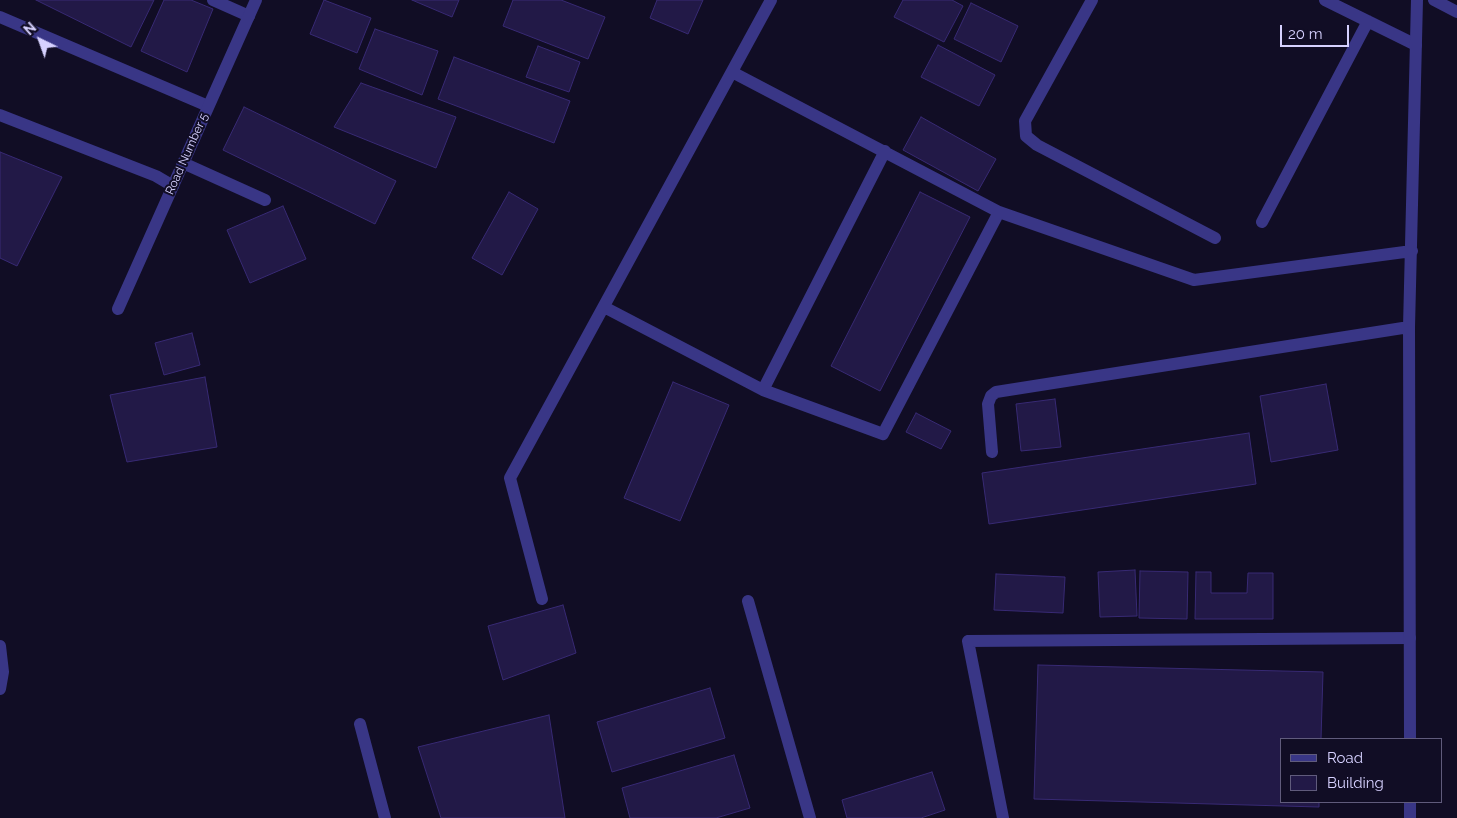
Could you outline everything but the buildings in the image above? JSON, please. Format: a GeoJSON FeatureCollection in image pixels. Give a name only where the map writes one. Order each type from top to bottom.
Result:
{"type":"FeatureCollection","features":[{"type":"Feature","properties":{"kind":"street"},"geometry":{"type":"LineString","coordinates":[[213,0],[249,16]]}},
{"type":"Feature","properties":{"kind":"street","name":"Road Number 5"},"geometry":{"type":"LineString","coordinates":[[118,309],[256,0]]}},
{"type":"Feature","properties":{"kind":"street"},"geometry":{"type":"LineString","coordinates":[[542,599],[510,478],[771,0]]}},
{"type":"Feature","properties":{"kind":"street"},"geometry":{"type":"LineString","coordinates":[[1092,0],[1025,120],[1026,136],[1037,145],[1215,238]]}},
{"type":"Feature","properties":{"kind":"street"},"geometry":{"type":"LineString","coordinates":[[1325,0],[1416,45]]}},
{"type":"Feature","properties":{"kind":"street"},"geometry":{"type":"LineString","coordinates":[[1410,738],[1409,327],[1417,0]]}},
{"type":"Feature","properties":{"kind":"street"},"geometry":{"type":"LineString","coordinates":[[1434,0],[1457,12]]}},
{"type":"Feature","properties":{"kind":"street"},"geometry":{"type":"LineString","coordinates":[[0,17],[208,106]]}},
{"type":"Feature","properties":{"kind":"street"},"geometry":{"type":"LineString","coordinates":[[1262,222],[1368,21]]}},
{"type":"Feature","properties":{"kind":"street"},"geometry":{"type":"LineString","coordinates":[[732,72],[999,212],[1194,280],[1412,251]]}},
{"type":"Feature","properties":{"kind":"street"},"geometry":{"type":"LineString","coordinates":[[0,115],[156,176],[173,186]]}},
{"type":"Feature","properties":{"kind":"street"},"geometry":{"type":"LineString","coordinates":[[763,390],[885,152]]}},
{"type":"Feature","properties":{"kind":"street"},"geometry":{"type":"LineString","coordinates":[[183,163],[265,200]]}},
{"type":"Feature","properties":{"kind":"street"},"geometry":{"type":"LineString","coordinates":[[604,307],[763,390],[883,434],[999,212]]}},
{"type":"Feature","properties":{"kind":"street"},"geometry":{"type":"LineString","coordinates":[[992,452],[988,404],[996,392],[1409,327]]}},
{"type":"Feature","properties":{"kind":"street"},"geometry":{"type":"LineString","coordinates":[[748,601],[810,818]]}},
{"type":"Feature","properties":{"kind":"street"},"geometry":{"type":"LineString","coordinates":[[1003,818],[968,641],[1410,638]]}},
{"type":"Feature","properties":{"kind":"street"},"geometry":{"type":"LineString","coordinates":[[0,646],[3,672],[0,688]]}},
{"type":"Feature","properties":{"kind":"street"},"geometry":{"type":"LineString","coordinates":[[360,724],[385,818]]}},
{"type":"Feature","properties":{"kind":"street"},"geometry":{"type":"LineString","coordinates":[[1410,803],[1410,818]]}}]}
